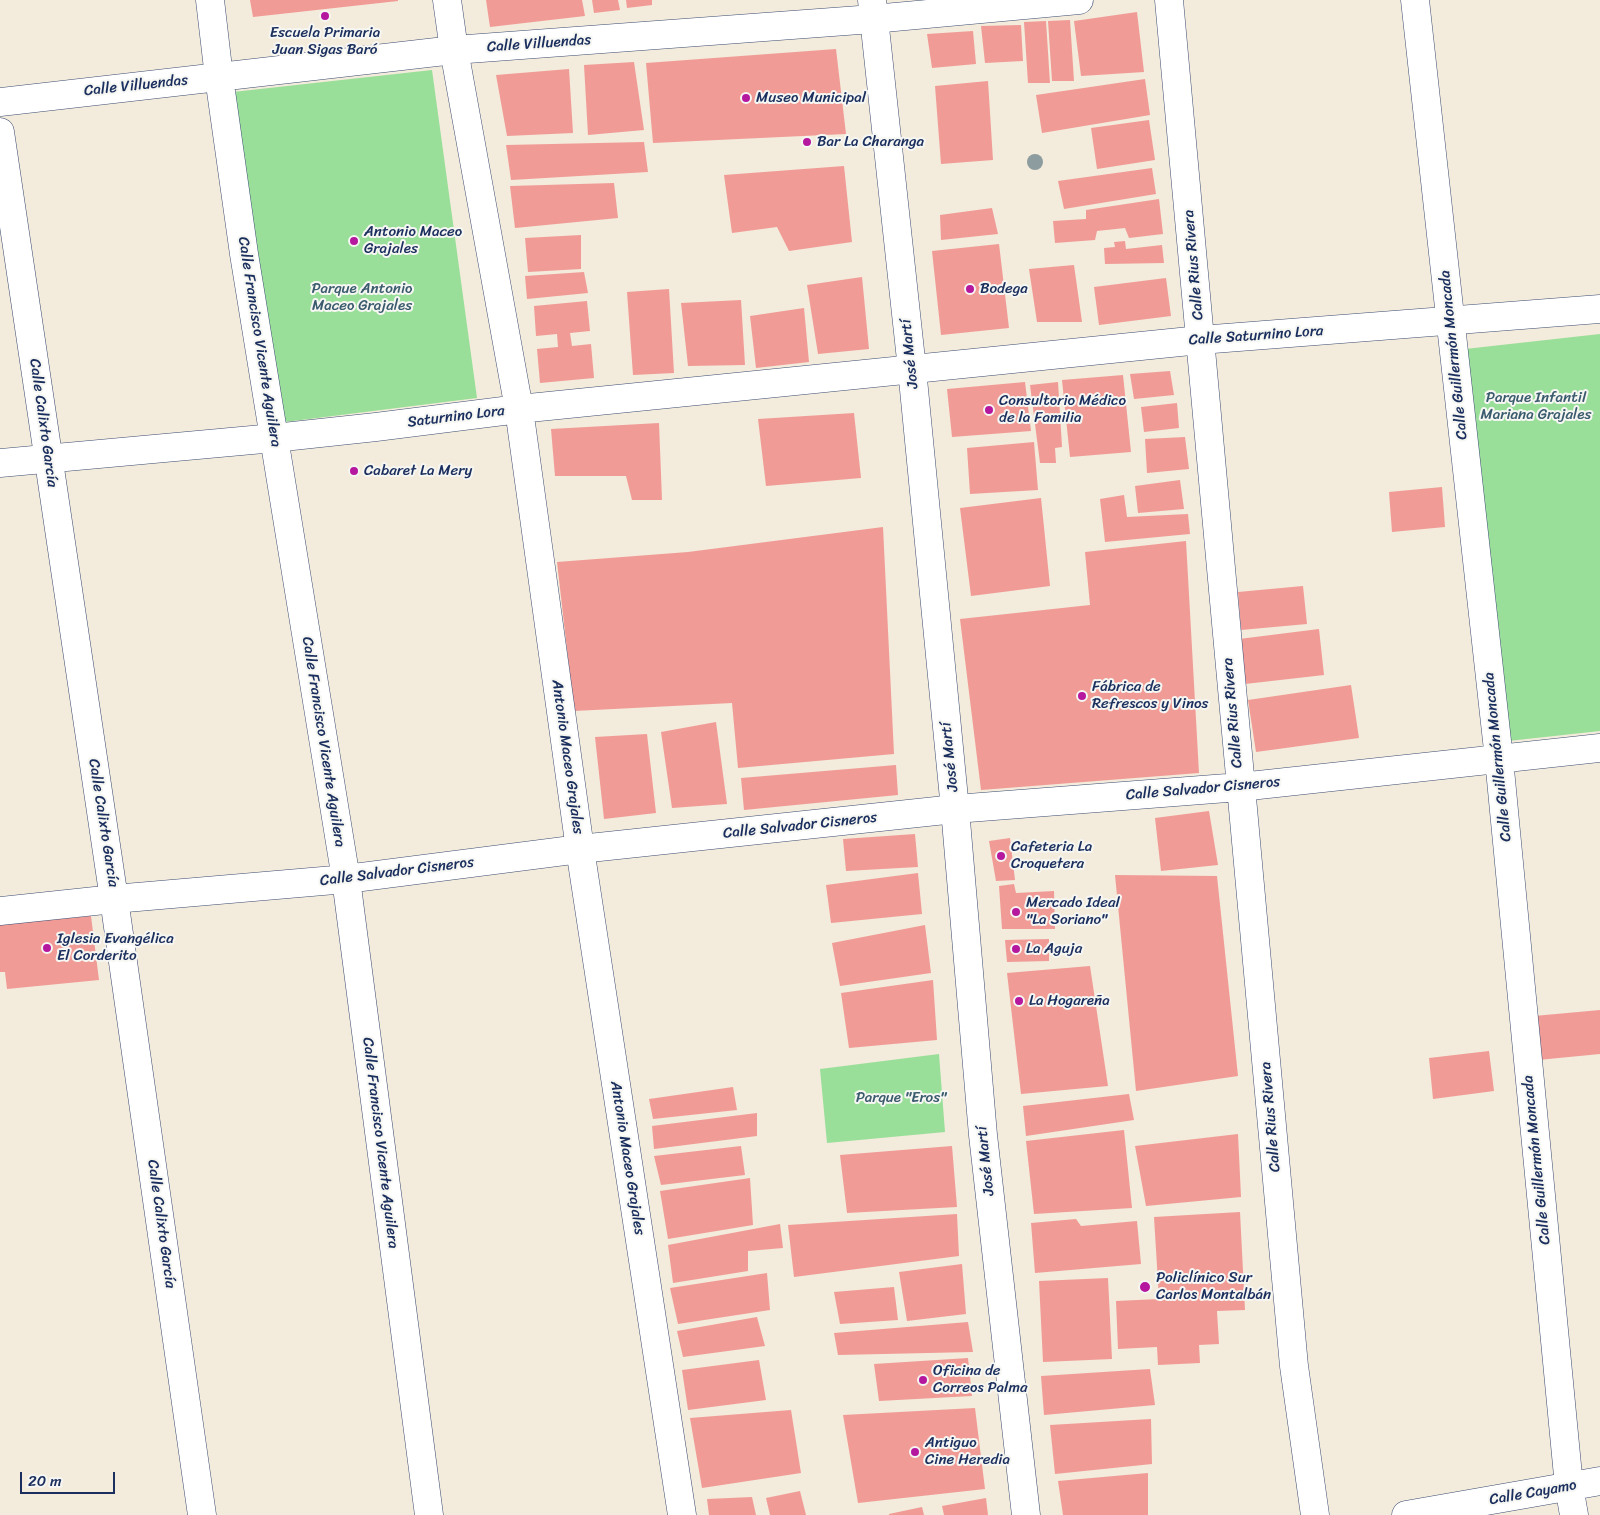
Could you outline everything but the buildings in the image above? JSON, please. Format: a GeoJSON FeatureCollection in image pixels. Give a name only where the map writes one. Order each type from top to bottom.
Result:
{"type":"FeatureCollection","features":[{"type":"Feature","properties":{"kind":"street","name":"Calle Francisco Vicente Aguilera"},"geometry":{"type":"LineString","coordinates":[[210,0],[243,244],[346,879],[429,1515]]}},
{"type":"Feature","properties":{"kind":"street","name":"Antonio Maceo Grajales"},"geometry":{"type":"LineString","coordinates":[[447,0],[454,50],[519,409],[580,849],[682,1515]]}},
{"type":"Feature","properties":{"kind":"street","name":"Calle Villuendas"},"geometry":{"type":"LineString","coordinates":[[0,102],[454,50],[872,9],[1078,0]]}},
{"type":"Feature","properties":{"kind":"street","name":"Calle Rius Rivera"},"geometry":{"type":"LineString","coordinates":[[1170,0],[1294,1366],[1315,1515]]}},
{"type":"Feature","properties":{"kind":"street","name":"Calle Guillermón Moncada"},"geometry":{"type":"LineString","coordinates":[[1415,0],[1499,759],[1569,1486],[1574,1515]]}},
{"type":"Feature","properties":{"kind":"street","name":"José Martí"},"geometry":{"type":"LineString","coordinates":[[872,9],[912,369],[955,809],[983,1135],[1026,1515]]}},
{"type":"Feature","properties":{"kind":"street","name":"Calle Calixto García"},"geometry":{"type":"LineString","coordinates":[[0,132],[114,899],[202,1515]]}},
{"type":"Feature","properties":{"kind":"street","name":"Calle Saturnino Lora"},"geometry":{"type":"LineString","coordinates":[[912,369],[1200,340],[1600,308]]}},
{"type":"Feature","properties":{"kind":"street","name":"Saturnino Lora"},"geometry":{"type":"LineString","coordinates":[[0,463],[274,438],[519,409],[912,369]]}},
{"type":"Feature","properties":{"kind":"street","name":"Calle Salvador Cisneros"},"geometry":{"type":"LineString","coordinates":[[0,911],[346,879],[580,849],[955,809],[1240,787],[1600,748]]}},
{"type":"Feature","properties":{"kind":"street","name":"Calle Cayamo"},"geometry":{"type":"LineString","coordinates":[[1406,1515],[1600,1481]]}},
{"type":"Feature","properties":{"kind":"green space","name":"Parque Antonio Maceo Grajales"},"geometry":{"type":"Polygon","coordinates":[[[432,70],[477,398],[277,423],[233,92],[432,70]]]}},
{"type":"Feature","properties":{"kind":"green space","name":"Parque Infantil Mariana Grajales"},"geometry":{"type":"Polygon","coordinates":[[[1600,334],[1600,731],[1508,741],[1465,349],[1600,334]]]}},
{"type":"Feature","properties":{"kind":"green space","name":"Parque \"Eros\""},"geometry":{"type":"Polygon","coordinates":[[[939,1054],[945,1132],[827,1143],[820,1069],[939,1054]]]}},
{"type":"Feature","properties":{"kind":"place","name":"Escuela Primaria Juan Sigas Baró"},"geometry":{"type":"Point","coordinates":[325,16]}},
{"type":"Feature","properties":{"kind":"place","name":"Museo Municipal"},"geometry":{"type":"Point","coordinates":[746,98]}},
{"type":"Feature","properties":{"kind":"place","name":"Bar La Charanga"},"geometry":{"type":"Point","coordinates":[807,142]}},
{"type":"Feature","properties":{"kind":"place","name":"Antonio Maceo Grajales"},"geometry":{"type":"Point","coordinates":[354,241]}},
{"type":"Feature","properties":{"kind":"place","name":"Bodega"},"geometry":{"type":"Point","coordinates":[970,289]}},
{"type":"Feature","properties":{"kind":"place","name":"Consultorio Médico de la Familia"},"geometry":{"type":"Point","coordinates":[989,410]}},
{"type":"Feature","properties":{"kind":"place","name":"Cabaret La Mery"},"geometry":{"type":"Point","coordinates":[354,471]}},
{"type":"Feature","properties":{"kind":"place","name":"Fábrica de Refrescos y Vinos"},"geometry":{"type":"Point","coordinates":[1082,696]}},
{"type":"Feature","properties":{"kind":"place","name":"Cafeteria La Croquetera"},"geometry":{"type":"Point","coordinates":[1001,856]}},
{"type":"Feature","properties":{"kind":"place","name":"Mercado Ideal \"La Soriano\""},"geometry":{"type":"Point","coordinates":[1016,912]}},
{"type":"Feature","properties":{"kind":"place","name":"Iglesia Evangélica El Corderito"},"geometry":{"type":"Point","coordinates":[47,948]}},
{"type":"Feature","properties":{"kind":"place","name":"La Aguja"},"geometry":{"type":"Point","coordinates":[1016,949]}},
{"type":"Feature","properties":{"kind":"place","name":"La Hogareña"},"geometry":{"type":"Point","coordinates":[1019,1001]}},
{"type":"Feature","properties":{"kind":"place","name":"Policlínico Sur Carlos Montalbán"},"geometry":{"type":"Point","coordinates":[1145,1287]}},
{"type":"Feature","properties":{"kind":"place","name":"Oficina de Correos Palma"},"geometry":{"type":"Point","coordinates":[923,1380]}},
{"type":"Feature","properties":{"kind":"place","name":"Antiguo Cine Heredia"},"geometry":{"type":"Point","coordinates":[915,1452]}}]}
